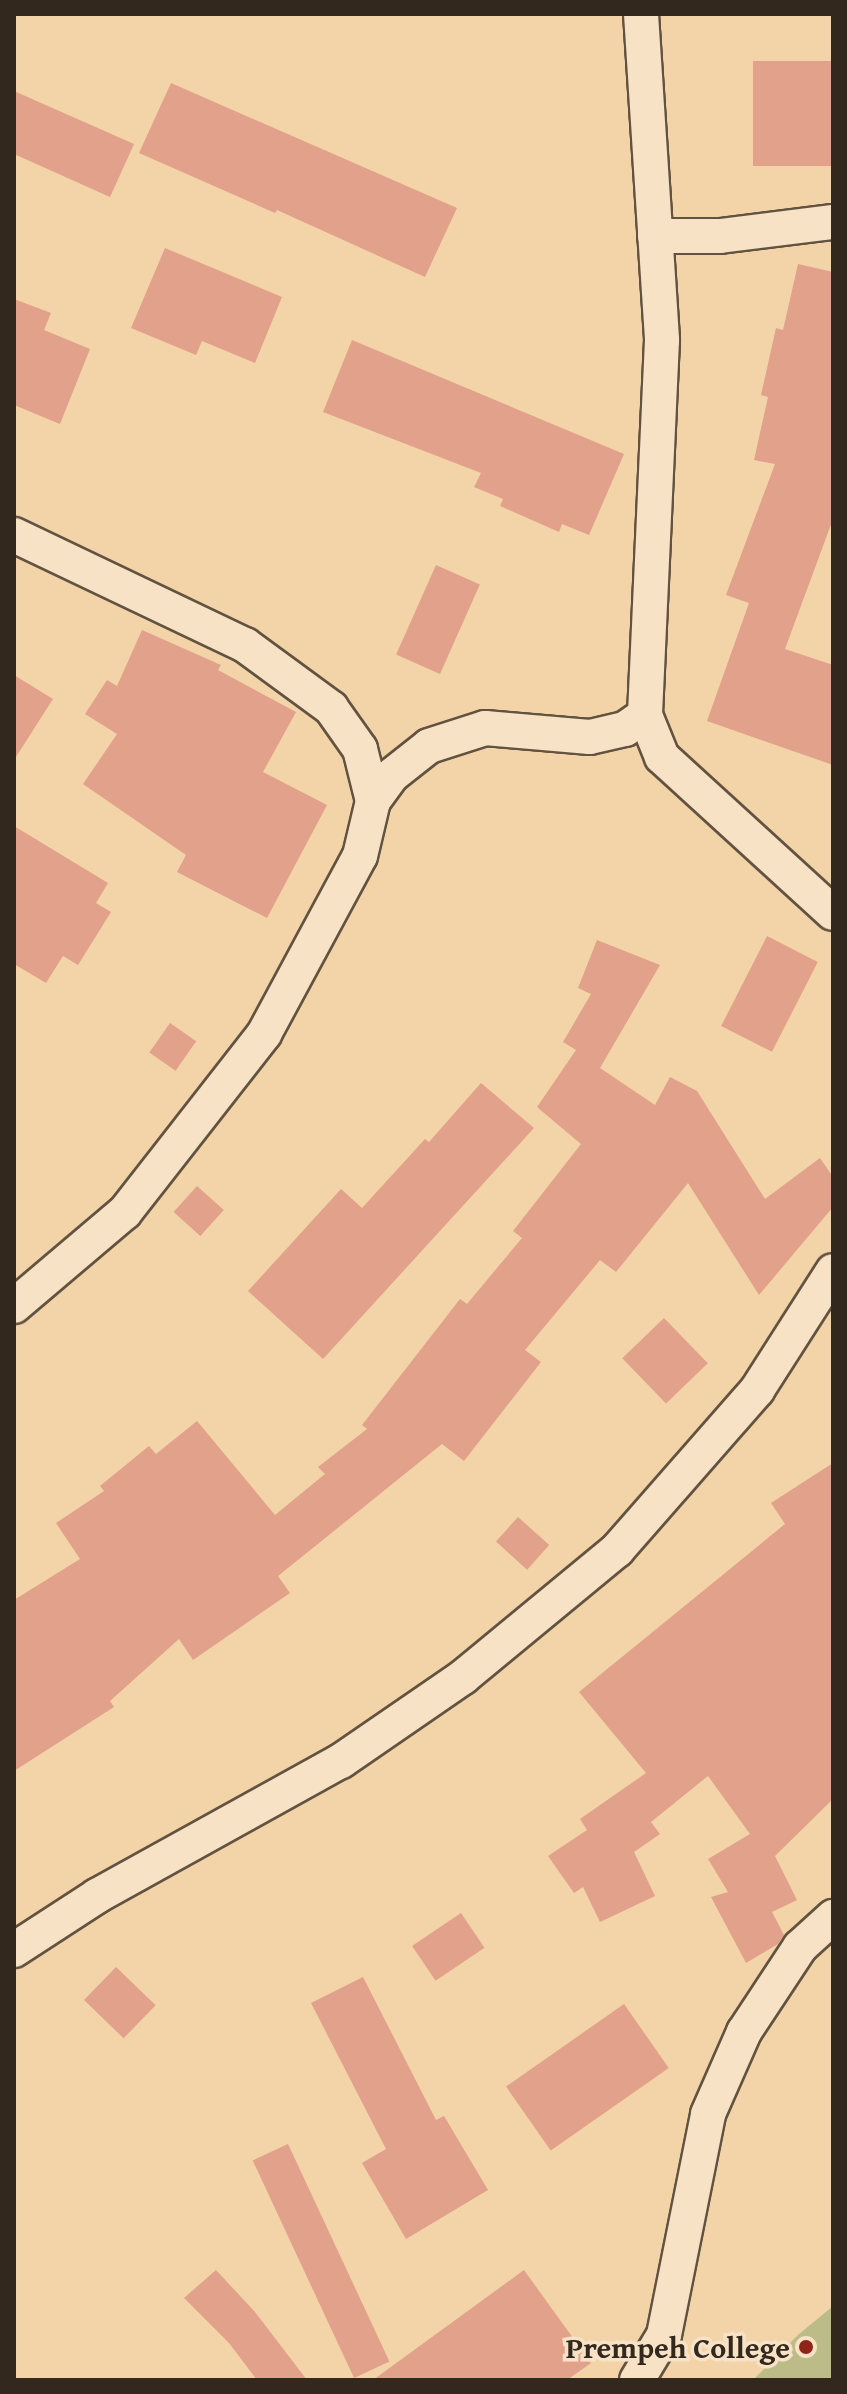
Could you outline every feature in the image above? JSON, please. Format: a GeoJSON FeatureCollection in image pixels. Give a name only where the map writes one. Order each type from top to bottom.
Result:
{"type":"FeatureCollection","features":[{"type":"Feature","properties":{"kind":"street"},"geometry":{"type":"LineString","coordinates":[[641,14],[662,340],[645,715],[662,757],[833,913]]}},
{"type":"Feature","properties":{"kind":"street"},"geometry":{"type":"LineString","coordinates":[[655,236],[720,236],[833,222]]}},
{"type":"Feature","properties":{"kind":"street"},"geometry":{"type":"LineString","coordinates":[[14,535],[245,645],[331,708],[360,749],[373,801]]}},
{"type":"Feature","properties":{"kind":"street"},"geometry":{"type":"LineString","coordinates":[[14,1306],[125,1212],[264,1034],[360,856],[373,801],[391,776],[429,746],[485,728],[590,737],[625,729],[645,715]]}},
{"type":"Feature","properties":{"kind":"street"},"geometry":{"type":"LineString","coordinates":[[14,1950],[97,1896],[341,1761],[463,1677],[605,1560],[757,1390],[833,1271]]}},
{"type":"Feature","properties":{"kind":"street"},"geometry":{"type":"LineString","coordinates":[[637,2380],[664,2335],[708,2114],[744,2032],[800,1947],[833,1917]]}},
{"type":"Feature","properties":{"kind":"green space","name":"Prempeh College"},"geometry":{"type":"Polygon","coordinates":[[[833,2306],[833,2380],[753,2380],[798,2335],[833,2306]]]}},
{"type":"Feature","properties":{"kind":"building"},"geometry":{"type":"Polygon","coordinates":[[[753,61],[833,61],[833,166],[753,166],[753,61]]]}},
{"type":"Feature","properties":{"kind":"building"},"geometry":{"type":"Polygon","coordinates":[[[171,83],[457,208],[425,277],[277,210],[275,213],[139,153],[171,83]]]}},
{"type":"Feature","properties":{"kind":"building"},"geometry":{"type":"Polygon","coordinates":[[[14,91],[134,144],[110,197],[14,154],[14,91]]]}},
{"type":"Feature","properties":{"kind":"building"},"geometry":{"type":"Polygon","coordinates":[[[165,248],[282,297],[255,363],[202,341],[196,355],[131,328],[165,248]]]}},
{"type":"Feature","properties":{"kind":"building"},"geometry":{"type":"Polygon","coordinates":[[[798,264],[833,272],[833,519],[785,649],[833,665],[833,765],[707,721],[749,603],[726,595],[775,464],[754,460],[768,397],[761,395],[776,328],[783,330],[798,264]]]}},
{"type":"Feature","properties":{"kind":"building"},"geometry":{"type":"Polygon","coordinates":[[[14,299],[51,313],[44,330],[90,349],[60,424],[14,405],[14,299]]]}},
{"type":"Feature","properties":{"kind":"building"},"geometry":{"type":"Polygon","coordinates":[[[352,340],[624,454],[589,535],[562,524],[559,532],[500,506],[503,499],[474,487],[481,473],[323,412],[352,340]]]}},
{"type":"Feature","properties":{"kind":"building"},"geometry":{"type":"Polygon","coordinates":[[[436,565],[480,585],[440,674],[396,655],[436,565]]]}},
{"type":"Feature","properties":{"kind":"building"},"geometry":{"type":"Polygon","coordinates":[[[142,630],[221,665],[218,670],[296,712],[263,772],[327,805],[267,918],[177,872],[186,855],[83,784],[117,734],[85,714],[107,680],[117,686],[142,630]]]}},
{"type":"Feature","properties":{"kind":"building"},"geometry":{"type":"Polygon","coordinates":[[[14,675],[53,699],[14,760],[14,675]]]}},
{"type":"Feature","properties":{"kind":"building"},"geometry":{"type":"Polygon","coordinates":[[[14,826],[108,883],[96,903],[111,912],[78,965],[63,956],[46,983],[14,964],[14,826]]]}},
{"type":"Feature","properties":{"kind":"building"},"geometry":{"type":"Polygon","coordinates":[[[767,936],[818,962],[772,1052],[721,1026],[767,936]]]}},
{"type":"Feature","properties":{"kind":"building"},"geometry":{"type":"Polygon","coordinates":[[[597,940],[660,965],[600,1068],[655,1105],[670,1077],[697,1091],[765,1199],[820,1158],[833,1177],[833,1207],[759,1295],[688,1183],[616,1272],[600,1260],[525,1350],[541,1362],[464,1461],[442,1444],[278,1576],[290,1593],[193,1660],[179,1639],[110,1701],[114,1707],[14,1771],[14,1600],[80,1559],[56,1523],[104,1491],[100,1486],[149,1446],[156,1454],[197,1421],[275,1515],[325,1474],[318,1467],[367,1429],[362,1425],[460,1299],[467,1304],[522,1238],[513,1231],[581,1144],[537,1107],[576,1050],[563,1042],[591,994],[578,988],[597,940]]]}},
{"type":"Feature","properties":{"kind":"building"},"geometry":{"type":"Polygon","coordinates":[[[170,1023],[196,1041],[176,1071],[149,1052],[170,1023]]]}},
{"type":"Feature","properties":{"kind":"building"},"geometry":{"type":"Polygon","coordinates":[[[481,1083],[534,1128],[323,1359],[248,1291],[341,1189],[362,1208],[425,1139],[429,1142],[481,1083]]]}},
{"type":"Feature","properties":{"kind":"building"},"geometry":{"type":"Polygon","coordinates":[[[197,1186],[224,1210],[200,1236],[174,1212],[197,1186]]]}},
{"type":"Feature","properties":{"kind":"building"},"geometry":{"type":"Polygon","coordinates":[[[664,1318],[708,1363],[666,1404],[622,1358],[664,1318]]]}},
{"type":"Feature","properties":{"kind":"building"},"geometry":{"type":"Polygon","coordinates":[[[833,1463],[833,1799],[775,1856],[797,1900],[772,1912],[784,1935],[778,1944],[746,1963],[711,1897],[728,1892],[708,1859],[750,1834],[708,1776],[651,1822],[660,1834],[634,1852],[655,1896],[600,1922],[583,1887],[574,1893],[548,1856],[587,1830],[580,1819],[646,1773],[579,1692],[785,1524],[771,1503],[833,1463]]]}},
{"type":"Feature","properties":{"kind":"building"},"geometry":{"type":"Polygon","coordinates":[[[518,1517],[549,1545],[527,1570],[496,1542],[518,1517]]]}},
{"type":"Feature","properties":{"kind":"building"},"geometry":{"type":"Polygon","coordinates":[[[461,1913],[484,1948],[436,1981],[412,1946],[461,1913]]]}},
{"type":"Feature","properties":{"kind":"building"},"geometry":{"type":"Polygon","coordinates":[[[116,1967],[156,2005],[124,2038],[84,2000],[116,1967]]]}},
{"type":"Feature","properties":{"kind":"building"},"geometry":{"type":"Polygon","coordinates":[[[363,1977],[436,2120],[444,2116],[488,2190],[406,2239],[362,2163],[386,2149],[311,2003],[363,1977]]]}},
{"type":"Feature","properties":{"kind":"building"},"geometry":{"type":"Polygon","coordinates":[[[624,2004],[669,2068],[551,2150],[506,2087],[624,2004]]]}},
{"type":"Feature","properties":{"kind":"building"},"geometry":{"type":"Polygon","coordinates":[[[288,2144],[389,2362],[354,2378],[253,2160],[288,2144]]]}},
{"type":"Feature","properties":{"kind":"building"},"geometry":{"type":"Polygon","coordinates":[[[216,2270],[255,2312],[307,2380],[257,2380],[229,2343],[184,2298],[216,2270]]]}},
{"type":"Feature","properties":{"kind":"building"},"geometry":{"type":"Polygon","coordinates":[[[524,2270],[591,2363],[567,2380],[373,2380],[524,2270]]]}},
{"type":"Feature","properties":{"kind":"place","name":"Prempeh College"},"geometry":{"type":"Point","coordinates":[806,2347]}}]}
